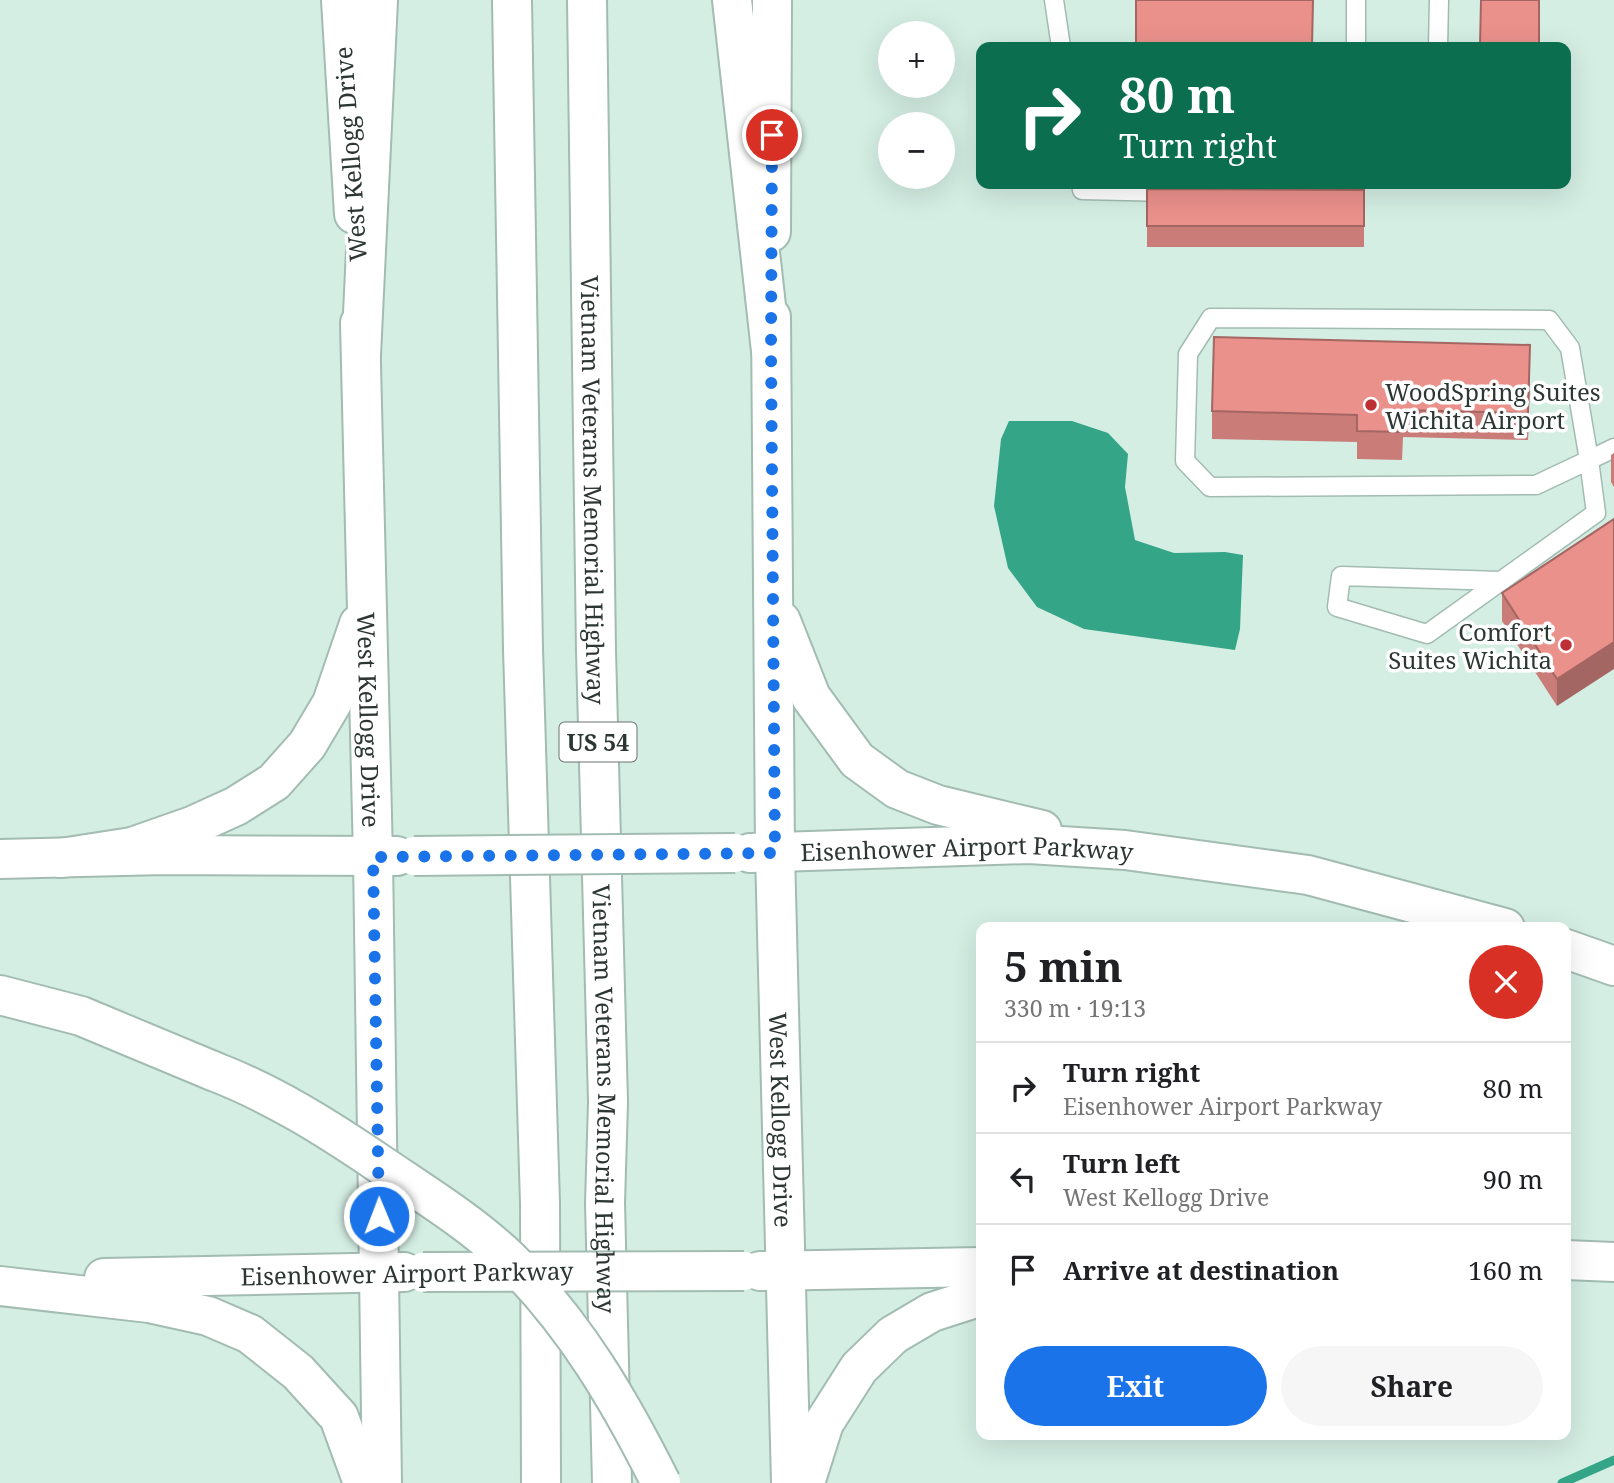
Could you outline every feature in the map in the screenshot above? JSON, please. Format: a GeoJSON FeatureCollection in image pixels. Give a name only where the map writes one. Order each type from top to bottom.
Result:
{"type":"FeatureCollection","features":[{"type":"Feature","properties":{"kind":"main road","name":"West Kellogg Drive"},"geometry":{"type":"LineString","coordinates":[[341,0],[361,355],[373,857],[382,1483]]}},
{"type":"Feature","properties":{"kind":"main road"},"geometry":{"type":"LineString","coordinates":[[361,355],[378,0]]}},
{"type":"Feature","properties":{"kind":"main road","name":"US 54"},"geometry":{"type":"LineString","coordinates":[[512,0],[523,649],[540,1203],[541,1483]]}},
{"type":"Feature","properties":{"kind":"main road","name":"Vietnam Veterans Memorial Highway"},"geometry":{"type":"LineString","coordinates":[[587,0],[596,651],[608,1102],[605,1203],[612,1483]]}},
{"type":"Feature","properties":{"kind":"main road"},"geometry":{"type":"LineString","coordinates":[[732,0],[771,351]]}},
{"type":"Feature","properties":{"kind":"main road","name":"West Kellogg Drive"},"geometry":{"type":"LineString","coordinates":[[772,0],[771,351],[775,853],[791,1483]]}},
{"type":"Feature","properties":{"kind":"main road"},"geometry":{"type":"LineString","coordinates":[[773,600],[811,697],[857,760],[897,789],[937,805],[1125,850]]}},
{"type":"Feature","properties":{"kind":"main road"},"geometry":{"type":"LineString","coordinates":[[61,858],[132,847],[236,806],[274,782],[307,746],[331,703],[367,602]]}},
{"type":"Feature","properties":{"kind":"main road","name":"Eisenhower Airport Parkway"},"geometry":{"type":"LineString","coordinates":[[0,859],[164,855],[373,857],[775,853],[1029,844],[1125,850],[1308,875],[1483,922]]}},
{"type":"Feature","properties":{"kind":"main road"},"geometry":{"type":"LineString","coordinates":[[1571,951],[1614,966]]}},
{"type":"Feature","properties":{"kind":"main road"},"geometry":{"type":"LineString","coordinates":[[0,995],[81,1016],[278,1099],[432,1197],[507,1258],[545,1297],[595,1362],[661,1483]]}},
{"type":"Feature","properties":{"kind":"main road"},"geometry":{"type":"LineString","coordinates":[[1571,1260],[1614,1262]]}},
{"type":"Feature","properties":{"kind":"main road","name":"Eisenhower Airport Parkway"},"geometry":{"type":"LineString","coordinates":[[0,1280],[380,1272],[786,1271],[976,1267]]}},
{"type":"Feature","properties":{"kind":"main road"},"geometry":{"type":"LineString","coordinates":[[0,1286],[149,1303],[208,1316],[250,1334],[299,1372],[339,1417],[362,1483]]}},
{"type":"Feature","properties":{"kind":"main road"},"geometry":{"type":"LineString","coordinates":[[805,1483],[824,1423],[859,1368],[892,1335],[932,1312],[976,1298]]}},
{"type":"Feature","properties":{"kind":"lane"},"geometry":{"type":"LineString","coordinates":[[1054,0],[1060,42]]}},
{"type":"Feature","properties":{"kind":"lane"},"geometry":{"type":"LineString","coordinates":[[1356,0],[1356,42]]}},
{"type":"Feature","properties":{"kind":"lane"},"geometry":{"type":"LineString","coordinates":[[1438,42],[1439,0]]}},
{"type":"Feature","properties":{"kind":"lane"},"geometry":{"type":"LineString","coordinates":[[1082,189],[1193,193]]}},
{"type":"Feature","properties":{"kind":"lane"},"geometry":{"type":"LineString","coordinates":[[1500,581],[1341,576],[1337,607],[1427,634],[1596,513],[1589,460],[1570,348],[1549,320],[1211,318],[1188,354],[1185,461],[1210,487],[1536,485],[1589,460],[1614,448]]}},
{"type":"Feature","properties":{"kind":"shaded area"},"geometry":{"type":"Polygon","coordinates":[[[1009,421],[1072,421],[1108,433],[1128,454],[1125,487],[1135,540],[1174,553],[1225,552],[1243,555],[1240,629],[1235,650],[1084,629],[1037,607],[1008,568],[994,506],[1001,439],[1009,421]]]}},
{"type":"Feature","properties":{"kind":"building"},"geometry":{"type":"Polygon","coordinates":[[[1136,0],[1313,0],[1312,42],[1136,42],[1136,0]]]}},
{"type":"Feature","properties":{"kind":"building"},"geometry":{"type":"Polygon","coordinates":[[[1481,0],[1539,0],[1539,42],[1480,42],[1481,0]]]}},
{"type":"Feature","properties":{"kind":"building"},"geometry":{"type":"Polygon","coordinates":[[[1147,189],[1364,190],[1364,226],[1147,226],[1147,189]]]}},
{"type":"Feature","properties":{"kind":"building","name":"WoodSpring Suites Wichita Airport"},"geometry":{"type":"Polygon","coordinates":[[[1214,337],[1530,345],[1528,413],[1403,410],[1402,432],[1357,431],[1357,415],[1212,411],[1214,337]]]}},
{"type":"Feature","properties":{"kind":"building","name":"Comfort Suites Wichita"},"geometry":{"type":"Polygon","coordinates":[[[1614,519],[1614,642],[1557,679],[1502,593],[1614,519]]]}},
{"type":"Feature","properties":{"kind":"waterway"},"geometry":{"type":"LineString","coordinates":[[1562,1483],[1614,1460]]}},
{"type":"Feature","properties":{"kind":"place","name":"WoodSpring Suites Wichita Airport"},"geometry":{"type":"Point","coordinates":[1371,405]}},
{"type":"Feature","properties":{"kind":"place","name":"Comfort Suites Wichita"},"geometry":{"type":"Point","coordinates":[1566,645]}},
{"type":"Feature","properties":{"kind":"route"},"geometry":{"type":"LineString","coordinates":[[379,1216],[373,857],[775,853],[772,135]]}}]}
